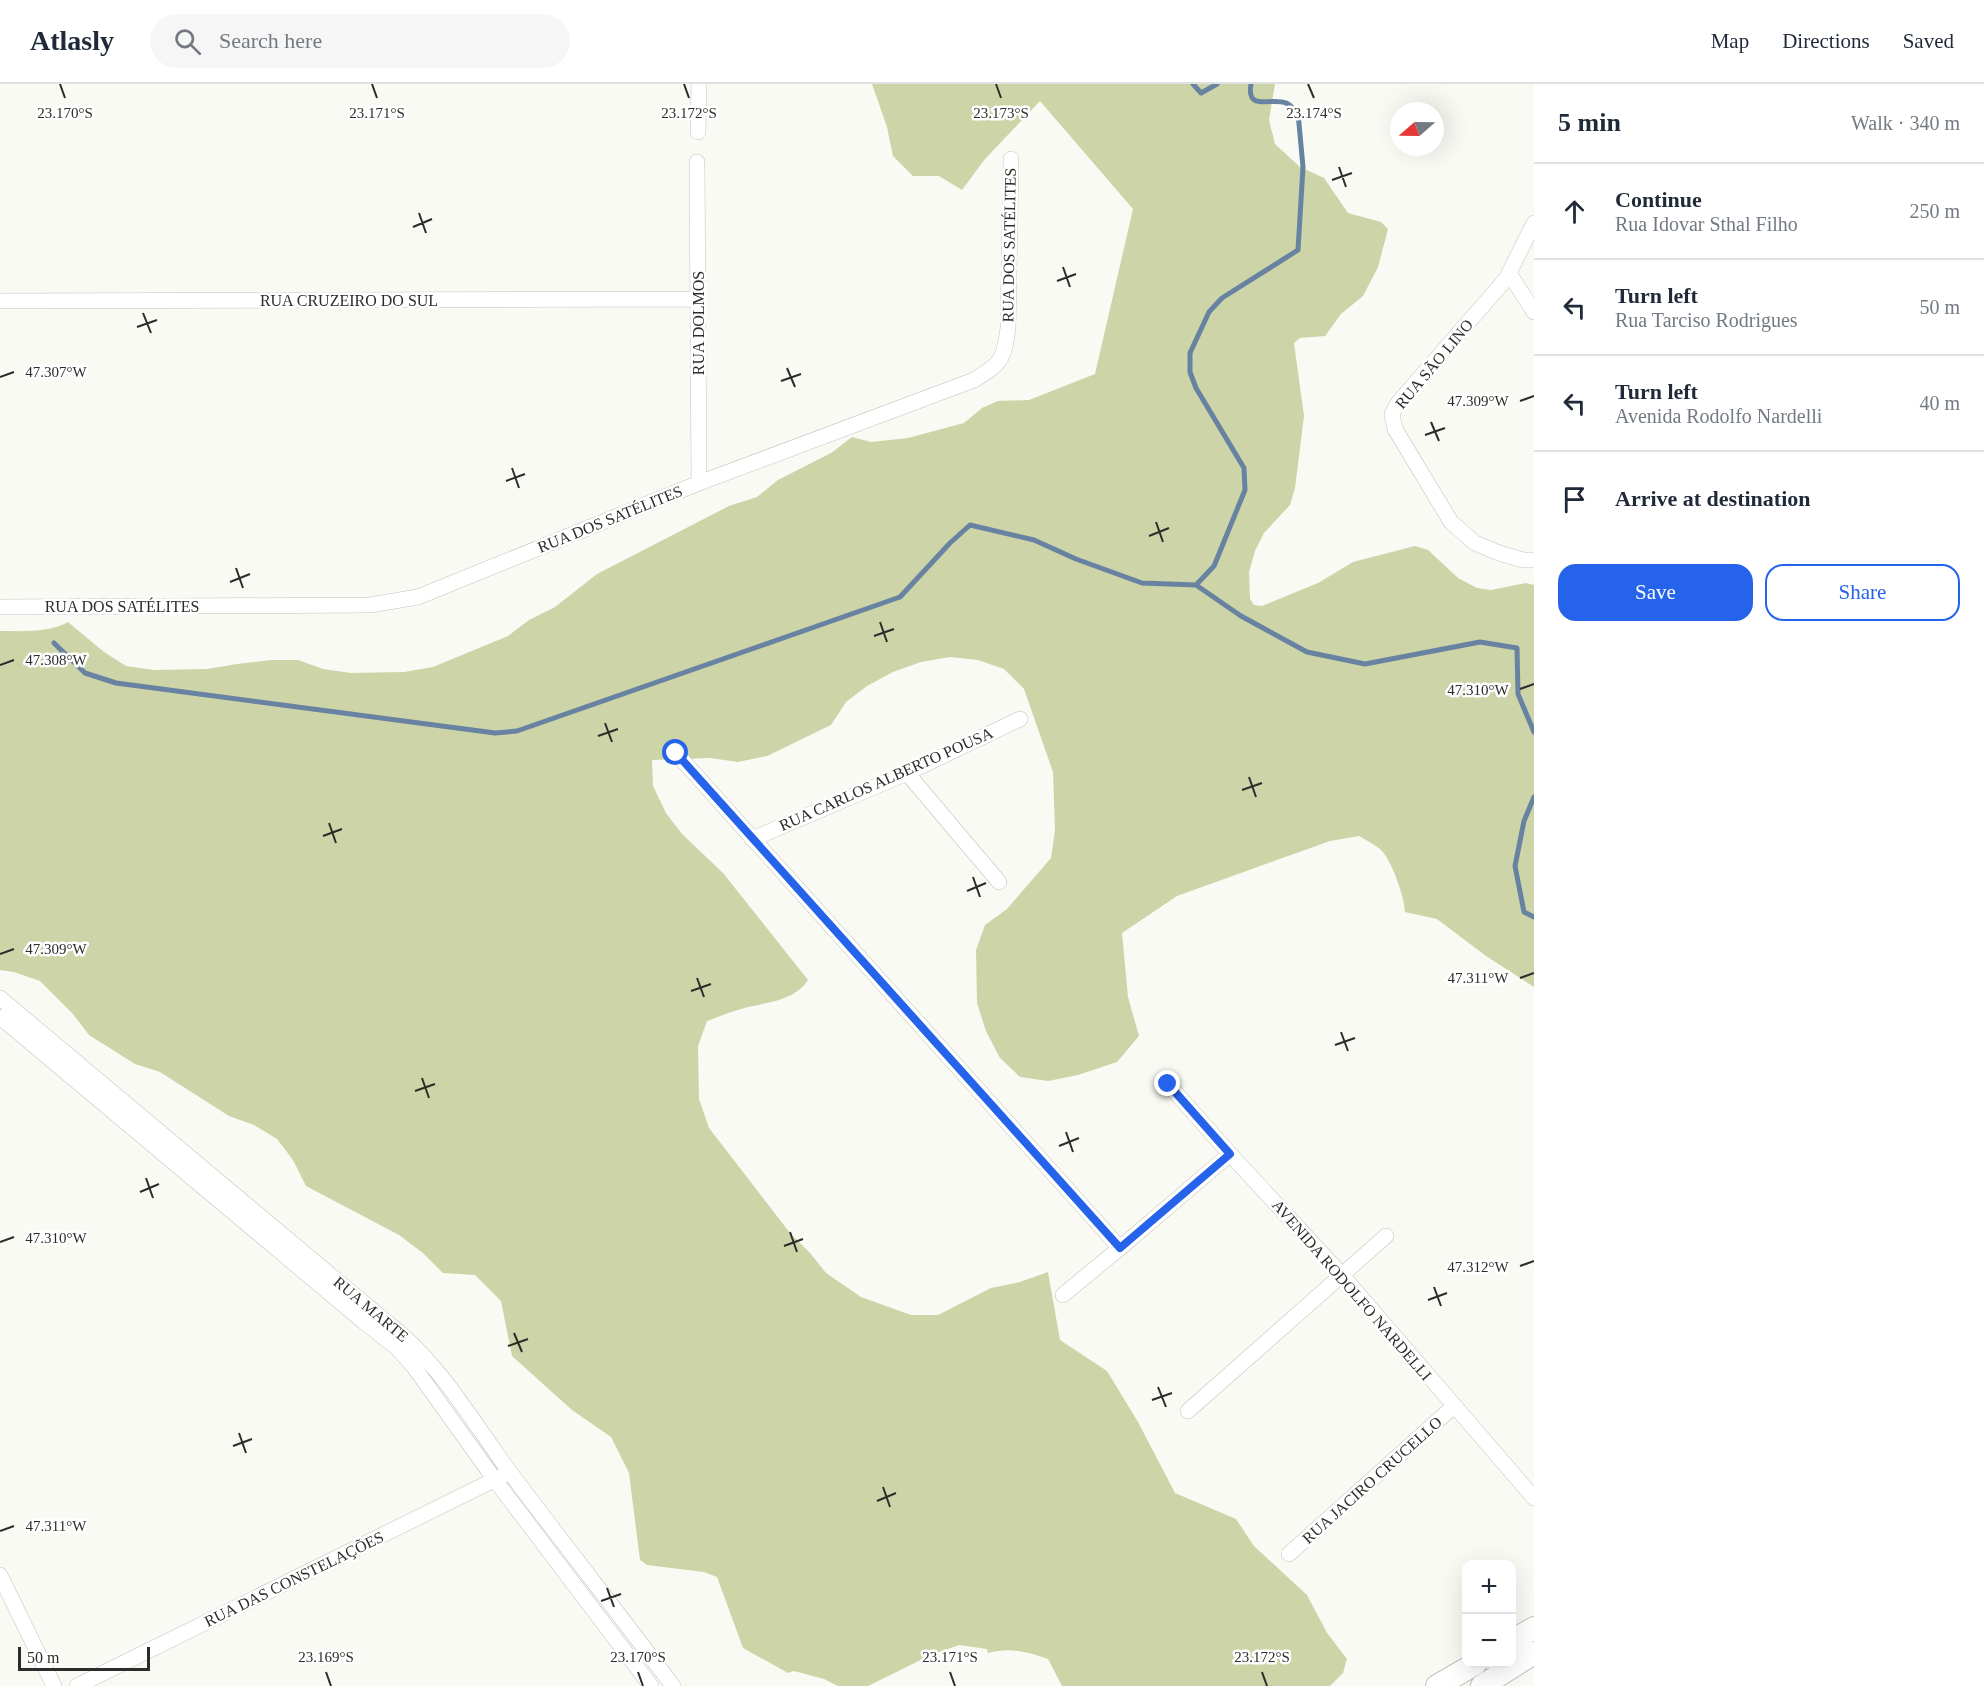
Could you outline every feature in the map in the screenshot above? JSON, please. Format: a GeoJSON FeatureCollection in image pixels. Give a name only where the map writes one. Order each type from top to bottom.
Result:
{"type":"FeatureCollection","features":[{"type":"Feature","properties":{"kind":"main road"},"geometry":{"type":"LineString","coordinates":[[1516,1639],[1534,1628]]}},
{"type":"Feature","properties":{"kind":"main road"},"geometry":{"type":"LineString","coordinates":[[1482,1686],[1534,1653]]}},
{"type":"Feature","properties":{"kind":"main road"},"geometry":{"type":"LineString","coordinates":[[1437,1686],[1467,1668]]}},
{"type":"Feature","properties":{"kind":"street"},"geometry":{"type":"LineString","coordinates":[[698,132],[699,84]]}},
{"type":"Feature","properties":{"kind":"street","name":"RUA DOS SATÉLITES"},"geometry":{"type":"LineString","coordinates":[[0,607],[370,605],[418,597],[699,483],[974,380],[995,368],[1005,352],[1008,328],[1011,159]]}},
{"type":"Feature","properties":{"kind":"street","name":"RUA DOLMOS"},"geometry":{"type":"LineString","coordinates":[[697,162],[699,483]]}},
{"type":"Feature","properties":{"kind":"street","name":"RUA SÃO LINO"},"geometry":{"type":"LineString","coordinates":[[1534,223],[1509,273],[1398,403],[1392,414],[1395,429],[1451,522],[1475,543],[1523,560],[1534,560]]}},
{"type":"Feature","properties":{"kind":"street"},"geometry":{"type":"LineString","coordinates":[[1509,273],[1534,312]]}},
{"type":"Feature","properties":{"kind":"street","name":"RUA CRUZEIRO DO SUL"},"geometry":{"type":"LineString","coordinates":[[0,301],[698,299]]}},
{"type":"Feature","properties":{"kind":"street","name":"RUA CARLOS ALBERTO POUSA"},"geometry":{"type":"LineString","coordinates":[[752,839],[906,773],[1020,719]]}},
{"type":"Feature","properties":{"kind":"street"},"geometry":{"type":"LineString","coordinates":[[676,753],[1120,1248]]}},
{"type":"Feature","properties":{"kind":"street"},"geometry":{"type":"LineString","coordinates":[[906,773],[999,882]]}},
{"type":"Feature","properties":{"kind":"street","name":"RUA MARTE"},"geometry":{"type":"LineString","coordinates":[[0,998],[406,1336],[439,1374],[510,1472],[673,1686]]}},
{"type":"Feature","properties":{"kind":"street","name":"RUA MARTE"},"geometry":{"type":"LineString","coordinates":[[0,1017],[396,1347],[414,1367],[495,1480],[651,1686]]}},
{"type":"Feature","properties":{"kind":"street","name":"AVENIDA RODOLFO NARDELLI"},"geometry":{"type":"LineString","coordinates":[[1168,1084],[1341,1274],[1534,1497]]}},
{"type":"Feature","properties":{"kind":"street"},"geometry":{"type":"LineString","coordinates":[[1063,1295],[1230,1154]]}},
{"type":"Feature","properties":{"kind":"street"},"geometry":{"type":"LineString","coordinates":[[1188,1412],[1386,1236]]}},
{"type":"Feature","properties":{"kind":"street","name":"RUA JACIRO CRUCELLO"},"geometry":{"type":"LineString","coordinates":[[1289,1554],[1454,1407]]}},
{"type":"Feature","properties":{"kind":"street","name":"RUA DAS CONSTELAÇÕES"},"geometry":{"type":"LineString","coordinates":[[77,1686],[510,1472]]}},
{"type":"Feature","properties":{"kind":"street"},"geometry":{"type":"LineString","coordinates":[[0,1575],[54,1686]]}},
{"type":"Feature","properties":{"kind":"green space"},"geometry":{"type":"Polygon","coordinates":[[[872,84],[1275,84],[1269,120],[1275,144],[1300,167],[1324,178],[1348,213],[1381,222],[1388,229],[1378,267],[1363,296],[1341,314],[1325,336],[1300,338],[1294,343],[1304,416],[1295,488],[1290,505],[1264,533],[1255,551],[1249,572],[1250,599],[1254,605],[1262,606],[1318,583],[1353,562],[1415,546],[1428,550],[1458,578],[1477,588],[1491,590],[1526,583],[1534,585],[1534,987],[1486,956],[1437,919],[1405,912],[1403,898],[1393,869],[1378,847],[1359,836],[1330,841],[1177,896],[1122,933],[1128,997],[1139,1036],[1117,1062],[1078,1075],[1048,1081],[1020,1077],[1000,1058],[986,1031],[977,1003],[976,950],[985,925],[1007,909],[1051,858],[1055,830],[1053,772],[1024,689],[1004,669],[978,660],[950,657],[921,662],[893,672],[867,686],[846,702],[831,725],[767,756],[738,762],[710,758],[652,760],[653,786],[666,813],[682,834],[723,873],[808,980],[803,987],[789,996],[707,1021],[698,1046],[699,1099],[709,1128],[790,1233],[826,1273],[861,1297],[911,1315],[938,1315],[991,1288],[1020,1282],[1048,1272],[1060,1340],[1107,1371],[1138,1422],[1175,1493],[1236,1519],[1254,1546],[1307,1595],[1327,1633],[1347,1659],[1343,1673],[1330,1686],[1062,1686],[1048,1659],[1019,1651],[1004,1650],[988,1653],[987,1649],[959,1645],[931,1655],[868,1686],[838,1686],[824,1679],[794,1671],[788,1673],[743,1648],[717,1577],[704,1572],[647,1565],[640,1560],[629,1473],[611,1437],[572,1410],[512,1356],[501,1301],[475,1275],[443,1273],[423,1253],[399,1235],[306,1186],[293,1160],[277,1139],[254,1125],[229,1116],[160,1072],[135,1064],[89,1035],[73,1014],[40,981],[0,970],[0,631],[44,630],[68,622],[104,652],[126,666],[154,670],[207,669],[271,660],[298,660],[323,669],[351,673],[404,672],[433,667],[508,636],[529,620],[555,607],[597,574],[729,506],[757,497],[778,480],[831,453],[852,437],[871,442],[908,438],[964,423],[982,408],[998,401],[1029,400],[1095,374],[1133,209],[1040,101],[985,159],[962,190],[939,176],[913,176],[893,156],[887,127],[872,84]]]}},
{"type":"Feature","properties":{"kind":"waterway"},"geometry":{"type":"LineString","coordinates":[[1193,84],[1201,93],[1217,84]]}},
{"type":"Feature","properties":{"kind":"waterway"},"geometry":{"type":"LineString","coordinates":[[1196,585],[1214,566],[1245,490],[1244,468],[1196,388],[1190,372],[1190,353],[1209,312],[1222,298],[1298,250],[1303,167],[1298,113],[1286,103],[1256,101],[1250,93],[1251,84]]}},
{"type":"Feature","properties":{"kind":"waterway"},"geometry":{"type":"LineString","coordinates":[[54,643],[85,673],[116,683],[495,733],[517,731],[900,597],[970,525],[1034,540],[1076,559],[1142,583],[1196,585],[1241,616],[1307,652],[1365,664],[1480,642],[1517,648],[1518,694],[1534,732]]}},
{"type":"Feature","properties":{"kind":"waterway"},"geometry":{"type":"LineString","coordinates":[[1534,797],[1524,821],[1515,866],[1524,912],[1534,917]]}},
{"type":"Feature","properties":{"kind":"route"},"geometry":{"type":"LineString","coordinates":[[676,753],[1120,1248],[1230,1154],[1168,1084]]}}]}
